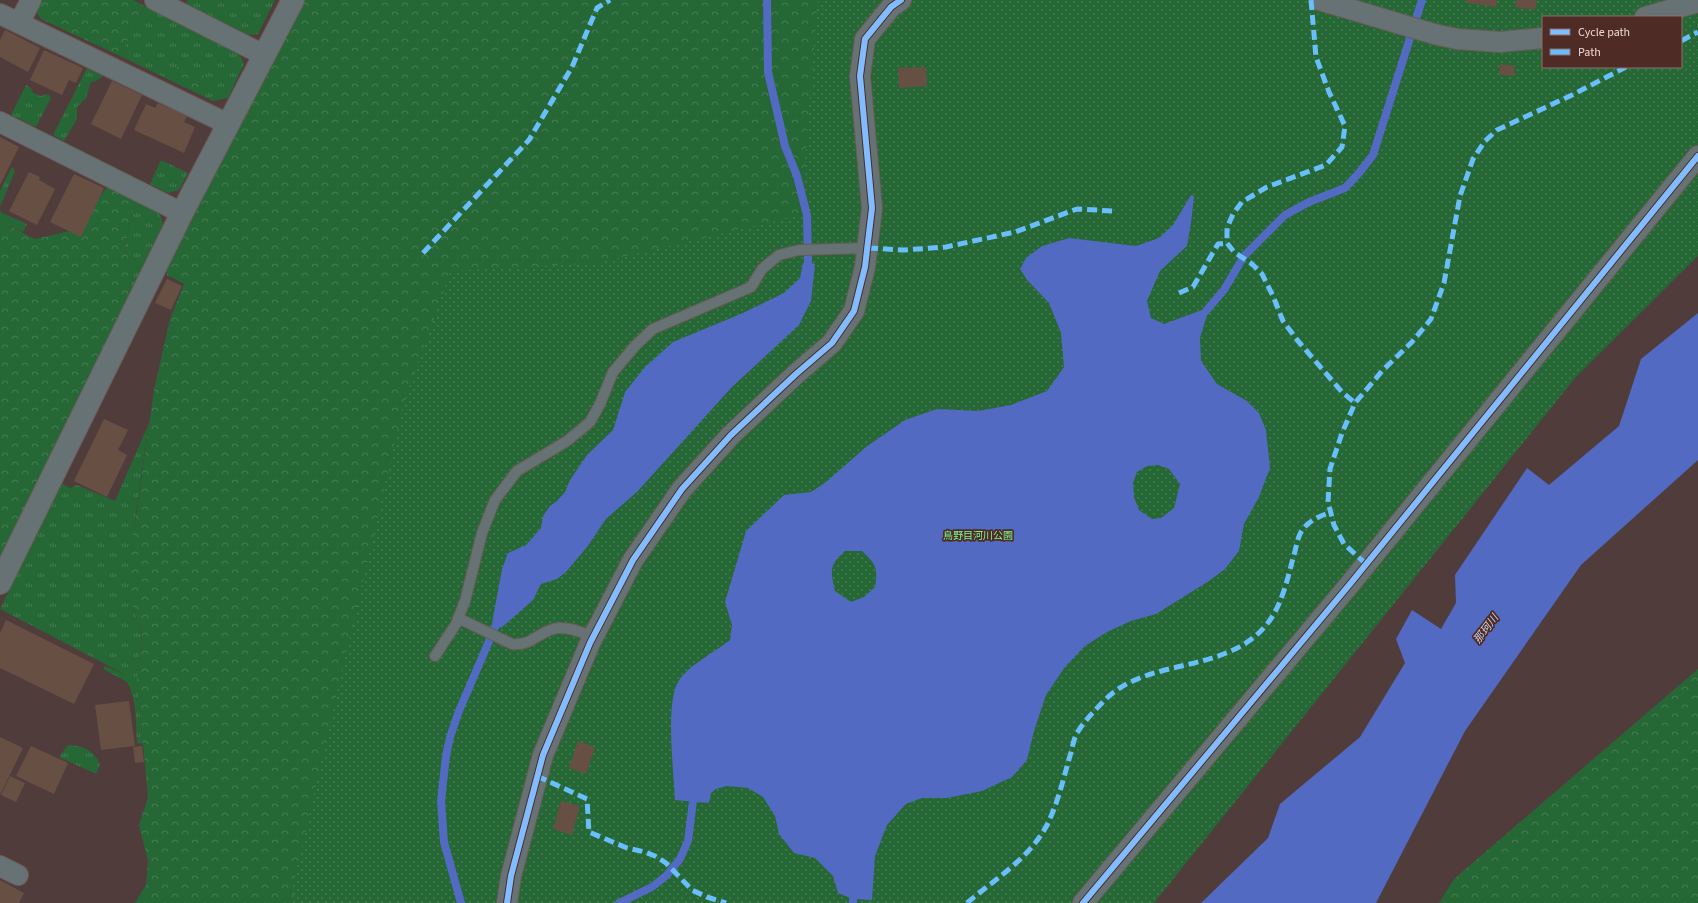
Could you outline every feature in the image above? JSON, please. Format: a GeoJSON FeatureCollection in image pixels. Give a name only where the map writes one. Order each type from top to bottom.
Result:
{"type":"FeatureCollection","features":[{"type":"Feature","properties":{"kind":"street"},"geometry":{"type":"LineString","coordinates":[[19,23],[31,0]]}},
{"type":"Feature","properties":{"kind":"street"},"geometry":{"type":"LineString","coordinates":[[155,0],[264,55]]}},
{"type":"Feature","properties":{"kind":"street"},"geometry":{"type":"LineString","coordinates":[[0,583],[182,214],[293,0]]}},
{"type":"Feature","properties":{"kind":"street"},"geometry":{"type":"LineString","coordinates":[[507,903],[511,876],[543,756],[593,637],[634,560],[682,489],[732,435],[796,374],[832,343],[854,310],[865,267],[872,208],[860,76],[865,39],[891,7],[901,0]]}},
{"type":"Feature","properties":{"kind":"street"},"geometry":{"type":"LineString","coordinates":[[1319,0],[1434,34],[1457,39],[1500,42],[1542,38]]}},
{"type":"Feature","properties":{"kind":"street"},"geometry":{"type":"LineString","coordinates":[[1649,16],[1698,2]]}},
{"type":"Feature","properties":{"kind":"street"},"geometry":{"type":"LineString","coordinates":[[0,14],[228,124]]}},
{"type":"Feature","properties":{"kind":"street"},"geometry":{"type":"LineString","coordinates":[[0,122],[182,214]]}},
{"type":"Feature","properties":{"kind":"street"},"geometry":{"type":"LineString","coordinates":[[1083,903],[1345,590],[1698,156]]}},
{"type":"Feature","properties":{"kind":"street"},"geometry":{"type":"LineString","coordinates":[[0,866],[18,875]]}},
{"type":"Feature","properties":{"kind":"lane"},"geometry":{"type":"LineString","coordinates":[[435,656],[456,624],[465,601],[482,533],[495,500],[517,471],[567,441],[590,422],[600,404],[613,372],[635,346],[653,329],[751,287],[762,269],[779,255],[799,250],[868,248]]}},
{"type":"Feature","properties":{"kind":"lane"},"geometry":{"type":"LineString","coordinates":[[458,618],[507,642],[520,645],[529,643],[543,633],[559,628],[576,630],[593,637]]}},
{"type":"Feature","properties":{"kind":"green space"},"geometry":{"type":"Polygon","coordinates":[[[40,0],[133,0],[145,6],[120,56],[41,19],[35,9],[40,0]]]}},
{"type":"Feature","properties":{"kind":"green space"},"geometry":{"type":"Polygon","coordinates":[[[188,0],[275,0],[258,34],[249,35],[186,4],[188,0]]]}},
{"type":"Feature","properties":{"kind":"green space"},"geometry":{"type":"Polygon","coordinates":[[[302,0],[834,0],[815,208],[309,903],[135,903],[146,885],[148,861],[139,825],[148,797],[137,681],[142,634],[133,608],[129,565],[154,390],[170,319],[184,284],[167,275],[167,266],[302,0]]]}},
{"type":"Feature","properties":{"kind":"green space","name":"鳥野目河川公園"},"geometry":{"type":"Polygon","coordinates":[[[819,0],[1698,0],[1698,256],[1575,378],[1154,903],[293,903],[293,886],[404,402],[451,271],[598,263],[801,215],[817,6],[819,0]]]}},
{"type":"Feature","properties":{"kind":"green space"},"geometry":{"type":"Polygon","coordinates":[[[145,6],[238,51],[244,64],[228,98],[213,101],[120,56],[145,6]]]}},
{"type":"Feature","properties":{"kind":"green space"},"geometry":{"type":"Polygon","coordinates":[[[179,66],[205,76],[206,83],[204,89],[197,92],[169,78],[172,70],[179,66]]]}},
{"type":"Feature","properties":{"kind":"green space"},"geometry":{"type":"Polygon","coordinates":[[[87,68],[103,76],[96,81],[91,82],[86,98],[77,107],[77,119],[64,141],[53,135],[87,68]]]}},
{"type":"Feature","properties":{"kind":"green space"},"geometry":{"type":"Polygon","coordinates":[[[26,85],[31,88],[33,93],[40,96],[48,94],[51,98],[36,127],[11,115],[26,85]]]}},
{"type":"Feature","properties":{"kind":"green space"},"geometry":{"type":"Polygon","coordinates":[[[161,160],[188,173],[179,190],[168,193],[150,184],[161,160]]]}},
{"type":"Feature","properties":{"kind":"green space"},"geometry":{"type":"Polygon","coordinates":[[[12,167],[15,171],[0,207],[0,191],[12,167]]]}},
{"type":"Feature","properties":{"kind":"green space"},"geometry":{"type":"Polygon","coordinates":[[[106,188],[111,188],[135,200],[125,246],[135,285],[0,562],[0,221],[35,239],[78,229],[106,188]]]}},
{"type":"Feature","properties":{"kind":"green space"},"geometry":{"type":"Polygon","coordinates":[[[135,200],[159,212],[163,224],[135,285],[125,246],[135,200]]]}},
{"type":"Feature","properties":{"kind":"green space"},"geometry":{"type":"Polygon","coordinates":[[[0,210],[2,213],[27,224],[23,232],[0,221],[0,210]]]}},
{"type":"Feature","properties":{"kind":"green space"},"geometry":{"type":"Polygon","coordinates":[[[149,423],[135,520],[133,608],[142,634],[137,681],[143,744],[137,743],[133,696],[127,682],[103,669],[105,666],[126,675],[0,609],[61,483],[70,488],[77,485],[115,501],[149,423]]]}},
{"type":"Feature","properties":{"kind":"green space"},"geometry":{"type":"Polygon","coordinates":[[[1698,669],[1698,903],[1439,903],[1454,879],[1698,669]]]}},
{"type":"Feature","properties":{"kind":"green space"},"geometry":{"type":"Polygon","coordinates":[[[68,745],[79,746],[94,755],[100,764],[96,774],[59,757],[68,745]]]}},
{"type":"Feature","properties":{"kind":"water"},"geometry":{"type":"Polygon","coordinates":[[[1191,195],[1194,196],[1187,246],[1160,271],[1147,301],[1151,318],[1164,324],[1202,310],[1206,311],[1207,315],[1200,338],[1201,361],[1217,384],[1247,401],[1259,413],[1266,430],[1270,468],[1259,497],[1244,524],[1239,551],[1225,569],[1209,581],[1156,614],[1131,621],[1107,632],[1085,646],[1065,667],[1046,695],[1034,731],[1027,760],[1012,777],[982,791],[947,798],[922,798],[906,804],[887,825],[875,856],[872,900],[853,899],[838,893],[833,876],[815,858],[794,853],[779,834],[775,816],[763,797],[748,788],[727,786],[716,789],[711,793],[709,803],[675,800],[671,740],[674,692],[678,682],[688,670],[730,640],[732,625],[725,602],[746,531],[784,495],[811,492],[826,482],[866,447],[905,420],[937,409],[978,411],[1011,405],[1047,391],[1064,367],[1061,333],[1049,303],[1027,280],[1020,269],[1026,258],[1042,246],[1069,238],[1136,246],[1159,238],[1173,225],[1191,195]],[[1158,465],[1147,466],[1137,472],[1133,483],[1134,497],[1139,510],[1152,519],[1161,518],[1174,508],[1180,484],[1169,469],[1158,465]],[[845,551],[833,565],[832,578],[835,591],[851,602],[864,597],[875,587],[876,571],[873,563],[862,551],[845,551]]]}},
{"type":"Feature","properties":{"kind":"water"},"geometry":{"type":"Polygon","coordinates":[[[808,262],[815,264],[811,301],[799,325],[732,387],[637,492],[606,519],[587,547],[566,572],[557,579],[541,584],[533,600],[501,628],[492,623],[502,569],[508,553],[526,545],[541,528],[543,516],[550,506],[565,492],[570,480],[587,455],[613,430],[625,392],[645,367],[673,342],[743,313],[784,293],[800,278],[803,263],[808,262]]]}},
{"type":"Feature","properties":{"kind":"water","name":"那珂川"},"geometry":{"type":"Polygon","coordinates":[[[1698,313],[1698,460],[1581,565],[1465,731],[1376,903],[1201,903],[1268,838],[1280,804],[1360,737],[1405,663],[1396,639],[1412,610],[1441,629],[1456,603],[1455,575],[1527,468],[1549,485],[1619,426],[1641,359],[1698,313]]]}},
{"type":"Feature","properties":{"kind":"building"},"geometry":{"type":"Polygon","coordinates":[[[1466,0],[1497,0],[1496,7],[1466,3],[1466,0]]]}},
{"type":"Feature","properties":{"kind":"building"},"geometry":{"type":"Polygon","coordinates":[[[1516,0],[1537,0],[1535,10],[1515,7],[1516,0]]]}},
{"type":"Feature","properties":{"kind":"building"},"geometry":{"type":"Polygon","coordinates":[[[5,30],[40,48],[28,72],[0,57],[0,40],[5,30]]]}},
{"type":"Feature","properties":{"kind":"building"},"geometry":{"type":"Polygon","coordinates":[[[44,50],[83,68],[76,83],[69,80],[62,95],[30,80],[44,50]]]}},
{"type":"Feature","properties":{"kind":"building"},"geometry":{"type":"Polygon","coordinates":[[[1500,64],[1515,66],[1514,76],[1499,75],[1500,64]]]}},
{"type":"Feature","properties":{"kind":"building"},"geometry":{"type":"Polygon","coordinates":[[[926,67],[927,86],[899,88],[898,68],[926,67]]]}},
{"type":"Feature","properties":{"kind":"building"},"geometry":{"type":"Polygon","coordinates":[[[112,81],[142,95],[121,139],[91,124],[112,81]]]}},
{"type":"Feature","properties":{"kind":"building"},"geometry":{"type":"Polygon","coordinates":[[[158,103],[187,116],[184,122],[195,127],[184,153],[134,130],[146,104],[155,108],[158,103]]]}},
{"type":"Feature","properties":{"kind":"building"},"geometry":{"type":"Polygon","coordinates":[[[0,137],[19,147],[0,185],[0,137]]]}},
{"type":"Feature","properties":{"kind":"building"},"geometry":{"type":"Polygon","coordinates":[[[29,172],[40,177],[39,180],[55,189],[37,225],[9,211],[29,172]]]}},
{"type":"Feature","properties":{"kind":"building"},"geometry":{"type":"Polygon","coordinates":[[[74,174],[104,188],[81,237],[50,222],[74,174]]]}},
{"type":"Feature","properties":{"kind":"building"},"geometry":{"type":"Polygon","coordinates":[[[167,279],[182,286],[171,310],[155,303],[167,279]]]}},
{"type":"Feature","properties":{"kind":"building"},"geometry":{"type":"Polygon","coordinates":[[[104,419],[128,430],[118,450],[127,455],[107,497],[74,481],[104,419]]]}},
{"type":"Feature","properties":{"kind":"building"},"geometry":{"type":"Polygon","coordinates":[[[6,620],[94,664],[74,704],[0,668],[0,633],[6,620]]]}},
{"type":"Feature","properties":{"kind":"building"},"geometry":{"type":"Polygon","coordinates":[[[129,701],[135,746],[101,750],[95,705],[129,701]]]}},
{"type":"Feature","properties":{"kind":"building"},"geometry":{"type":"Polygon","coordinates":[[[0,737],[23,748],[0,795],[0,737]]]}},
{"type":"Feature","properties":{"kind":"building"},"geometry":{"type":"Polygon","coordinates":[[[578,741],[595,747],[586,774],[569,768],[578,741]]]}},
{"type":"Feature","properties":{"kind":"building"},"geometry":{"type":"Polygon","coordinates":[[[31,746],[68,763],[54,794],[16,776],[31,746]]]}},
{"type":"Feature","properties":{"kind":"building"},"geometry":{"type":"Polygon","coordinates":[[[142,746],[144,762],[135,763],[133,747],[142,746]]]}},
{"type":"Feature","properties":{"kind":"building"},"geometry":{"type":"Polygon","coordinates":[[[10,776],[25,783],[16,802],[1,795],[10,776]]]}},
{"type":"Feature","properties":{"kind":"building"},"geometry":{"type":"Polygon","coordinates":[[[561,801],[580,806],[572,835],[553,829],[561,801]]]}},
{"type":"Feature","properties":{"kind":"building"},"geometry":{"type":"Polygon","coordinates":[[[0,880],[24,893],[19,903],[0,903],[0,880]]]}},
{"type":"Feature","properties":{"kind":"waterway"},"geometry":{"type":"LineString","coordinates":[[767,0],[768,72],[785,146],[797,176],[807,215],[808,262]]}},
{"type":"Feature","properties":{"kind":"waterway"},"geometry":{"type":"LineString","coordinates":[[1206,311],[1224,290],[1244,256],[1285,215],[1309,202],[1345,188],[1373,155],[1422,0]]}},
{"type":"Feature","properties":{"kind":"waterway"},"geometry":{"type":"LineString","coordinates":[[461,903],[444,842],[441,801],[446,756],[450,737],[459,711],[496,625]]}},
{"type":"Feature","properties":{"kind":"waterway"},"geometry":{"type":"LineString","coordinates":[[619,903],[652,887],[667,875],[680,859],[688,841],[693,801]]}},
{"type":"Feature","properties":{"kind":"marked path"},"geometry":{"type":"LineString","coordinates":[[423,253],[529,140],[572,67],[597,8],[610,0]]}},
{"type":"Feature","properties":{"kind":"marked path"},"geometry":{"type":"LineString","coordinates":[[1311,0],[1316,57],[1329,92],[1345,126],[1342,147],[1326,165],[1267,187],[1242,202],[1233,214],[1227,228],[1227,243],[1234,252],[1252,264],[1262,274],[1283,321],[1298,341],[1342,392],[1355,403]]}},
{"type":"Feature","properties":{"kind":"marked path"},"geometry":{"type":"LineString","coordinates":[[1682,40],[1698,32]]}},
{"type":"Feature","properties":{"kind":"marked path"},"geometry":{"type":"LineString","coordinates":[[1366,564],[1344,544],[1334,525],[1328,502],[1330,469],[1342,433],[1355,403],[1383,370],[1412,342],[1431,319],[1444,283],[1460,196],[1473,159],[1485,141],[1497,130],[1572,95],[1624,68]]}},
{"type":"Feature","properties":{"kind":"marked path"},"geometry":{"type":"LineString","coordinates":[[868,248],[904,250],[946,247],[1015,232],[1077,209],[1113,211]]}},
{"type":"Feature","properties":{"kind":"marked path"},"geometry":{"type":"LineString","coordinates":[[1179,293],[1193,287],[1218,244],[1227,243]]}},
{"type":"Feature","properties":{"kind":"marked path"},"geometry":{"type":"LineString","coordinates":[[967,903],[1011,868],[1040,837],[1051,817],[1057,801],[1077,733],[1095,710],[1107,698],[1125,685],[1168,669],[1213,658],[1234,649],[1254,637],[1270,620],[1278,606],[1287,582],[1301,532],[1312,521],[1331,512]]}},
{"type":"Feature","properties":{"kind":"marked path"},"geometry":{"type":"LineString","coordinates":[[537,776],[587,799],[589,832],[627,848],[655,856],[666,863],[692,890],[726,903]]}},
{"type":"Feature","properties":{"kind":"cycle path"},"geometry":{"type":"LineString","coordinates":[[507,903],[511,876],[543,755],[590,643],[633,560],[682,489],[731,435],[796,374],[832,343],[854,311],[865,267],[872,208],[860,76],[865,39],[891,7],[901,0]]}},
{"type":"Feature","properties":{"kind":"cycle path"},"geometry":{"type":"LineString","coordinates":[[1083,903],[1350,584],[1698,156]]}}]}
